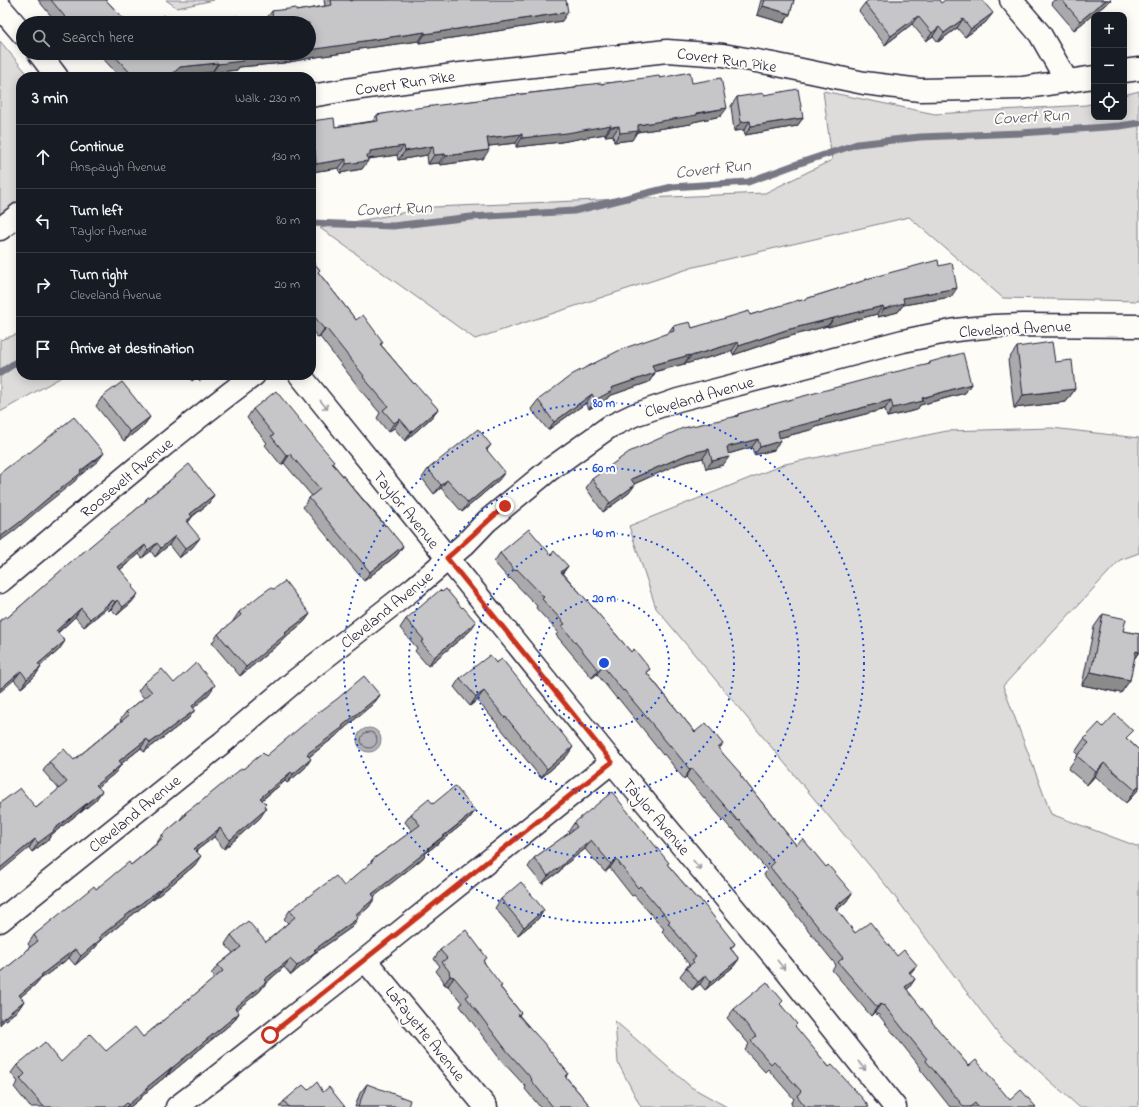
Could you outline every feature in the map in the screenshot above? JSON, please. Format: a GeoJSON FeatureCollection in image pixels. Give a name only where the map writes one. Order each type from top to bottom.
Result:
{"type":"FeatureCollection","features":[{"type":"Feature","properties":{"kind":"street"},"geometry":{"type":"LineString","coordinates":[[1011,0],[1040,34],[1067,81]]}},
{"type":"Feature","properties":{"kind":"street"},"geometry":{"type":"LineString","coordinates":[[0,7],[16,26]]}},
{"type":"Feature","properties":{"kind":"street","name":"Covert Run Pike"},"geometry":{"type":"LineString","coordinates":[[316,95],[467,74],[667,51],[723,55],[864,83],[920,90],[1022,88],[1091,77]]}},
{"type":"Feature","properties":{"kind":"street"},"geometry":{"type":"LineString","coordinates":[[44,60],[53,72]]}},
{"type":"Feature","properties":{"kind":"street"},"geometry":{"type":"LineString","coordinates":[[1127,71],[1139,69]]}},
{"type":"Feature","properties":{"kind":"street"},"geometry":{"type":"LineString","coordinates":[[0,229],[16,217]]}},
{"type":"Feature","properties":{"kind":"street","name":"Cleveland Avenue"},"geometry":{"type":"LineString","coordinates":[[0,921],[217,747],[296,680],[414,588],[465,544],[487,522],[549,470],[609,427],[634,415],[678,400],[903,341],[956,330],[1023,325],[1139,326]]}},
{"type":"Feature","properties":{"kind":"street","name":"Roosevelt Avenue"},"geometry":{"type":"LineString","coordinates":[[0,582],[172,439],[248,380]]}},
{"type":"Feature","properties":{"kind":"street","name":"Taylor Avenue"},"geometry":{"type":"LineString","coordinates":[[304,380],[612,762],[783,967],[895,1107]]}},
{"type":"Feature","properties":{"kind":"street"},"geometry":{"type":"LineString","coordinates":[[177,1107],[365,960],[612,762]]}},
{"type":"Feature","properties":{"kind":"street","name":"Lafayette Avenue"},"geometry":{"type":"LineString","coordinates":[[365,960],[486,1107]]}},
{"type":"Feature","properties":{"kind":"shaded area"},"geometry":{"type":"Polygon","coordinates":[[[166,0],[214,0],[177,8],[166,0]]]}},
{"type":"Feature","properties":{"kind":"shaded area"},"geometry":{"type":"Polygon","coordinates":[[[0,41],[26,72],[16,72],[16,203],[0,215],[0,41]]]}},
{"type":"Feature","properties":{"kind":"shaded area"},"geometry":{"type":"Polygon","coordinates":[[[823,91],[935,114],[1091,104],[1091,120],[1127,120],[1127,94],[1139,91],[1139,301],[1003,298],[909,217],[694,267],[475,339],[320,228],[434,207],[765,193],[832,160],[823,91]]]}},
{"type":"Feature","properties":{"kind":"shaded area"},"geometry":{"type":"Polygon","coordinates":[[[16,335],[16,380],[56,380],[0,412],[0,340],[16,335]]]}},
{"type":"Feature","properties":{"kind":"shaded area"},"geometry":{"type":"Polygon","coordinates":[[[1052,428],[1139,438],[1139,553],[1120,560],[1003,686],[1051,814],[1139,847],[1139,1106],[1136,1107],[1079,1107],[999,1035],[889,889],[656,608],[629,526],[785,464],[947,431],[1052,428]]]}},
{"type":"Feature","properties":{"kind":"shaded area"},"geometry":{"type":"Polygon","coordinates":[[[615,1021],[691,1087],[727,1107],[641,1107],[618,1063],[615,1021]]]}},
{"type":"Feature","properties":{"kind":"water"},"geometry":{"type":"Polygon","coordinates":[[[369,728],[377,732],[381,740],[377,748],[369,752],[361,748],[357,740],[361,732],[369,728]]]}},
{"type":"Feature","properties":{"kind":"building"},"geometry":{"type":"Polygon","coordinates":[[[51,0],[106,0],[121,16],[64,16],[51,0]]]}},
{"type":"Feature","properties":{"kind":"building"},"geometry":{"type":"Polygon","coordinates":[[[331,0],[566,0],[568,12],[316,49],[316,16],[272,16],[272,11],[296,8],[296,11],[332,5],[331,0]]]}},
{"type":"Feature","properties":{"kind":"building"},"geometry":{"type":"Polygon","coordinates":[[[765,0],[794,0],[790,14],[763,6],[765,0]]]}},
{"type":"Feature","properties":{"kind":"building"},"geometry":{"type":"Polygon","coordinates":[[[869,0],[939,0],[941,3],[945,0],[982,0],[993,13],[971,29],[963,19],[944,33],[939,27],[932,33],[918,16],[891,36],[865,3],[869,0]]]}},
{"type":"Feature","properties":{"kind":"building"},"geometry":{"type":"Polygon","coordinates":[[[1062,0],[1106,0],[1091,12],[1080,21],[1062,0]]]}},
{"type":"Feature","properties":{"kind":"building"},"geometry":{"type":"Polygon","coordinates":[[[118,60],[243,60],[218,64],[180,67],[174,72],[129,72],[118,60]]]}},
{"type":"Feature","properties":{"kind":"building"},"geometry":{"type":"Polygon","coordinates":[[[690,72],[692,83],[721,78],[727,108],[697,113],[697,115],[638,125],[638,131],[620,133],[619,126],[611,127],[611,125],[567,133],[522,138],[522,134],[487,138],[489,150],[446,156],[445,154],[434,155],[433,146],[405,151],[404,146],[370,151],[370,155],[367,155],[368,161],[346,164],[346,159],[316,164],[316,120],[334,118],[335,127],[378,121],[377,115],[417,108],[576,88],[576,86],[659,76],[660,78],[690,72]]]}},
{"type":"Feature","properties":{"kind":"building"},"geometry":{"type":"Polygon","coordinates":[[[798,89],[803,118],[751,126],[750,121],[741,122],[737,97],[764,93],[764,95],[798,89]]]}},
{"type":"Feature","properties":{"kind":"building"},"geometry":{"type":"Polygon","coordinates":[[[938,260],[939,266],[952,263],[957,288],[903,298],[904,303],[884,309],[883,306],[786,330],[739,346],[738,342],[691,356],[652,365],[655,373],[611,388],[612,391],[595,400],[592,394],[554,422],[538,400],[573,374],[622,349],[674,331],[673,326],[690,322],[692,328],[749,311],[750,315],[866,279],[938,260]]]}},
{"type":"Feature","properties":{"kind":"building"},"geometry":{"type":"Polygon","coordinates":[[[316,266],[320,270],[318,272],[356,320],[363,315],[383,342],[380,344],[414,384],[415,383],[438,409],[411,432],[400,419],[394,423],[383,410],[388,406],[363,377],[364,376],[326,328],[324,329],[316,319],[316,266]]]}},
{"type":"Feature","properties":{"kind":"building"},"geometry":{"type":"Polygon","coordinates":[[[1052,342],[1055,362],[1072,360],[1075,389],[1023,395],[1017,347],[1052,342]]]}},
{"type":"Feature","properties":{"kind":"building"},"geometry":{"type":"Polygon","coordinates":[[[963,353],[971,384],[922,398],[923,401],[893,408],[891,400],[820,419],[821,420],[778,431],[780,441],[760,447],[758,439],[727,447],[729,457],[712,461],[709,449],[688,454],[631,479],[635,485],[610,503],[592,479],[629,452],[683,428],[738,416],[738,414],[770,405],[886,374],[930,364],[930,362],[963,353]]]}},
{"type":"Feature","properties":{"kind":"building"},"geometry":{"type":"Polygon","coordinates":[[[122,382],[150,417],[130,432],[102,397],[122,382]]]}},
{"type":"Feature","properties":{"kind":"building"},"geometry":{"type":"Polygon","coordinates":[[[276,391],[334,461],[332,463],[403,546],[370,572],[309,498],[320,489],[290,454],[287,456],[271,436],[274,435],[253,409],[276,391]]]}},
{"type":"Feature","properties":{"kind":"building"},"geometry":{"type":"Polygon","coordinates":[[[74,417],[104,453],[0,537],[0,473],[28,452],[29,453],[74,417]]]}},
{"type":"Feature","properties":{"kind":"building"},"geometry":{"type":"Polygon","coordinates":[[[478,429],[491,445],[486,449],[505,472],[468,503],[447,480],[441,485],[428,469],[478,429]]]}},
{"type":"Feature","properties":{"kind":"building"},"geometry":{"type":"Polygon","coordinates":[[[189,464],[214,495],[190,514],[192,517],[186,521],[200,538],[185,549],[175,536],[161,548],[157,543],[148,550],[145,545],[118,567],[134,586],[132,587],[138,594],[123,607],[117,600],[115,602],[113,600],[90,619],[81,608],[56,631],[65,641],[38,664],[41,667],[27,679],[21,671],[0,689],[0,620],[6,616],[7,618],[74,559],[132,513],[147,500],[146,499],[169,482],[189,464]]]}},
{"type":"Feature","properties":{"kind":"building"},"geometry":{"type":"Polygon","coordinates":[[[529,529],[551,555],[554,551],[568,566],[561,572],[631,652],[634,649],[650,669],[646,672],[695,732],[706,723],[723,744],[718,748],[741,774],[740,775],[796,845],[803,839],[826,867],[828,865],[852,893],[835,907],[855,933],[870,922],[897,956],[904,950],[917,965],[909,972],[915,979],[905,987],[969,1066],[976,1060],[1010,1100],[1021,1090],[1036,1107],[978,1107],[975,1103],[970,1107],[964,1107],[926,1061],[927,1059],[884,1005],[883,1006],[881,1004],[877,1007],[838,962],[843,958],[770,867],[774,863],[739,820],[738,821],[692,768],[690,770],[603,666],[598,670],[562,626],[565,624],[542,599],[544,597],[517,569],[515,571],[500,553],[529,529]]]}},
{"type":"Feature","properties":{"kind":"building"},"geometry":{"type":"Polygon","coordinates":[[[285,581],[310,614],[285,633],[286,634],[246,667],[218,634],[241,615],[239,612],[259,596],[270,588],[274,589],[285,581]]]}},
{"type":"Feature","properties":{"kind":"building"},"geometry":{"type":"Polygon","coordinates":[[[446,589],[476,622],[434,657],[421,642],[424,640],[406,619],[440,590],[442,592],[446,589]]]}},
{"type":"Feature","properties":{"kind":"building"},"geometry":{"type":"Polygon","coordinates":[[[1103,614],[1126,619],[1123,631],[1139,634],[1139,652],[1136,651],[1130,680],[1091,672],[1103,614]]]}},
{"type":"Feature","properties":{"kind":"building"},"geometry":{"type":"Polygon","coordinates":[[[490,655],[496,663],[502,659],[573,747],[547,769],[484,691],[476,697],[460,678],[490,655]]]}},
{"type":"Feature","properties":{"kind":"building"},"geometry":{"type":"Polygon","coordinates":[[[196,663],[215,685],[192,706],[195,710],[150,743],[147,739],[119,761],[122,764],[96,785],[102,791],[53,830],[54,831],[38,843],[35,839],[0,868],[0,803],[20,788],[36,808],[67,782],[49,762],[64,749],[74,760],[129,715],[126,712],[152,692],[144,683],[162,669],[174,683],[196,663]]]}},
{"type":"Feature","properties":{"kind":"building"},"geometry":{"type":"Polygon","coordinates":[[[364,676],[380,695],[342,726],[343,727],[307,754],[311,759],[293,774],[291,772],[260,798],[266,804],[264,806],[266,809],[230,840],[220,828],[194,849],[201,856],[159,891],[158,890],[99,937],[101,939],[81,956],[75,949],[41,975],[42,976],[19,995],[24,1001],[0,1021],[0,973],[38,941],[34,935],[94,886],[96,889],[129,862],[131,865],[158,843],[164,837],[162,835],[186,815],[185,813],[263,753],[266,756],[364,676]]]}},
{"type":"Feature","properties":{"kind":"building"},"geometry":{"type":"Polygon","coordinates":[[[1115,714],[1133,731],[1126,738],[1139,750],[1139,786],[1135,790],[1104,763],[1096,772],[1077,756],[1089,743],[1084,739],[1099,723],[1103,727],[1115,714]]]}},
{"type":"Feature","properties":{"kind":"building"},"geometry":{"type":"Polygon","coordinates":[[[455,786],[475,811],[372,894],[375,898],[355,915],[358,918],[314,950],[316,951],[297,966],[290,959],[264,980],[266,982],[235,1008],[239,1013],[146,1088],[147,1089],[128,1105],[127,1103],[122,1107],[44,1107],[20,1079],[25,1074],[17,1065],[45,1042],[61,1062],[90,1034],[106,1051],[135,1027],[143,1037],[223,971],[218,965],[241,947],[231,935],[248,921],[266,942],[295,917],[290,910],[336,876],[344,886],[373,861],[372,860],[420,825],[411,814],[429,799],[433,804],[455,786]]]}},
{"type":"Feature","properties":{"kind":"building"},"geometry":{"type":"Polygon","coordinates":[[[612,792],[669,863],[667,864],[697,899],[699,898],[735,944],[730,948],[739,959],[711,982],[706,975],[698,982],[686,968],[694,962],[692,960],[696,957],[668,923],[670,921],[640,886],[638,888],[616,859],[611,864],[591,840],[548,876],[534,858],[577,827],[574,823],[612,792]]]}},
{"type":"Feature","properties":{"kind":"building"},"geometry":{"type":"Polygon","coordinates":[[[521,882],[544,910],[524,927],[501,899],[521,882]]]}},
{"type":"Feature","properties":{"kind":"building"},"geometry":{"type":"Polygon","coordinates":[[[466,930],[487,958],[483,961],[502,986],[500,987],[521,1013],[518,1015],[543,1042],[568,1073],[565,1076],[591,1107],[553,1107],[531,1080],[532,1079],[507,1051],[466,997],[469,995],[454,977],[450,976],[449,971],[442,962],[447,958],[440,950],[466,930]]]}},
{"type":"Feature","properties":{"kind":"building"},"geometry":{"type":"Polygon","coordinates":[[[767,982],[783,1001],[780,1004],[797,1024],[795,1026],[829,1067],[832,1065],[869,1107],[806,1107],[797,1096],[801,1091],[774,1061],[771,1064],[751,1041],[756,1036],[734,1009],[767,982]]]}},
{"type":"Feature","properties":{"kind":"building"},"geometry":{"type":"Polygon","coordinates":[[[317,1082],[323,1092],[329,1087],[345,1107],[289,1107],[284,1101],[303,1085],[308,1090],[317,1082]]]}},
{"type":"Feature","properties":{"kind":"building"},"geometry":{"type":"Polygon","coordinates":[[[367,1084],[410,1100],[408,1107],[358,1107],[367,1084]]]}},
{"type":"Feature","properties":{"kind":"waterway","name":"Covert Run"},"geometry":{"type":"LineString","coordinates":[[316,223],[393,226],[471,217],[574,211],[672,187],[748,182],[857,144],[920,137],[1021,133],[1120,126],[1139,123]]}},
{"type":"Feature","properties":{"kind":"waterway","name":"Covert Run"},"geometry":{"type":"LineString","coordinates":[[0,373],[16,362]]}},
{"type":"Feature","properties":{"kind":"route"},"geometry":{"type":"LineString","coordinates":[[270,1035],[612,762],[447,558],[465,544],[505,506]]}}]}
